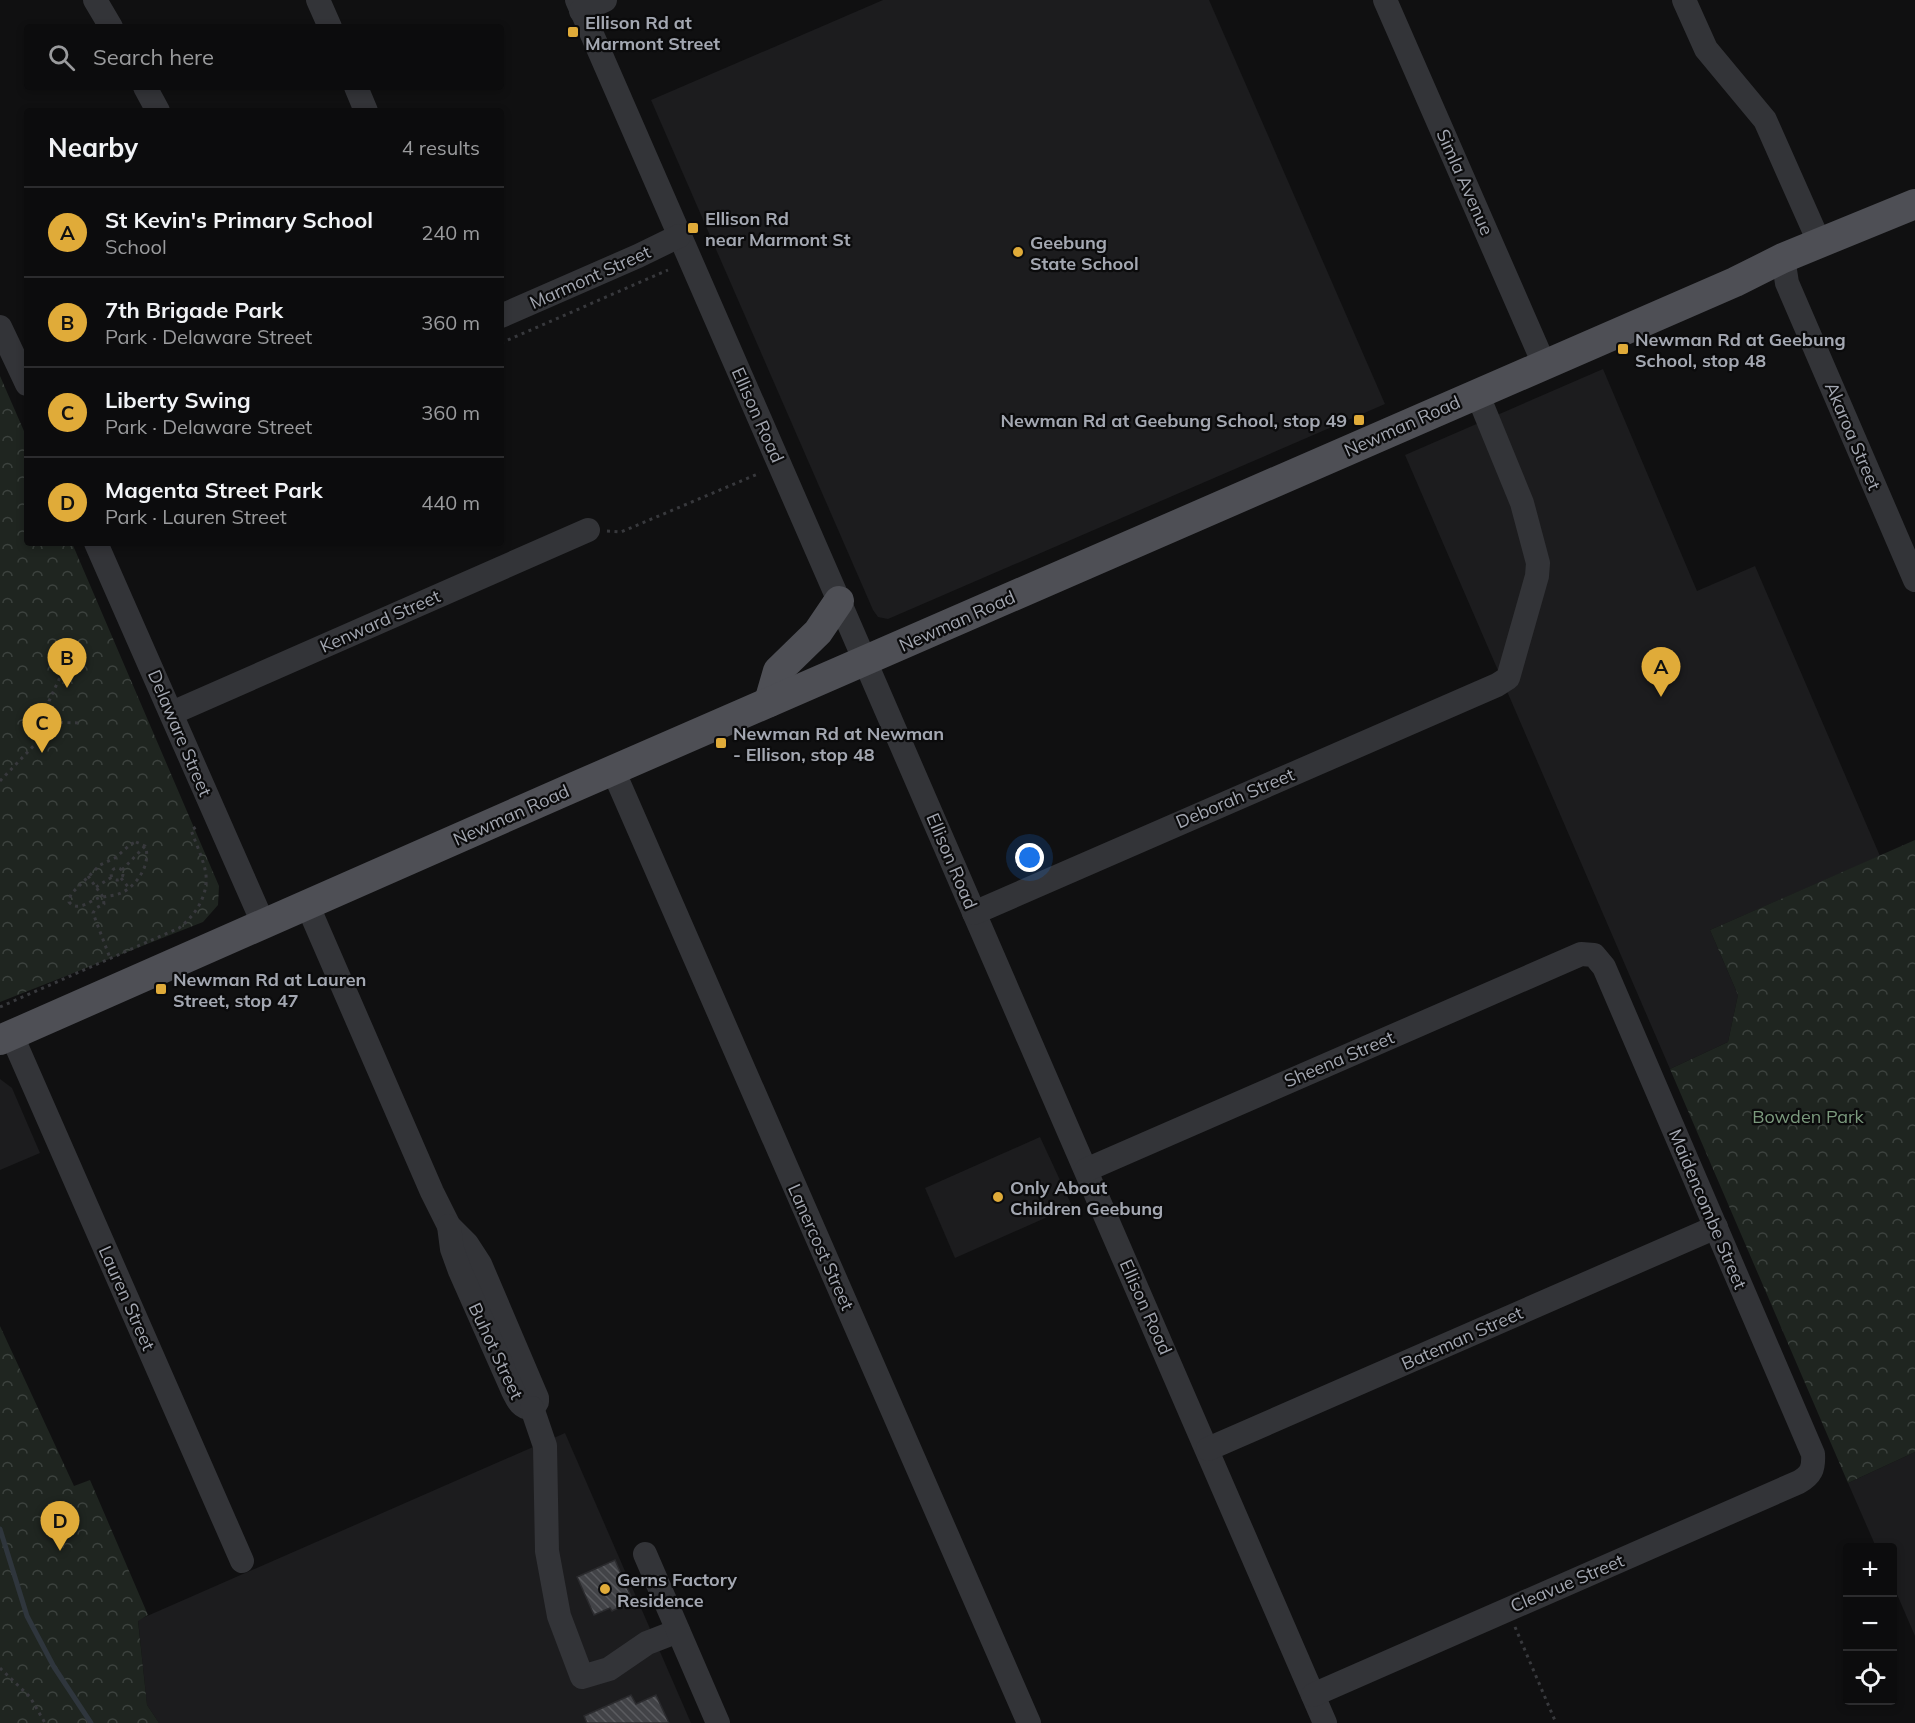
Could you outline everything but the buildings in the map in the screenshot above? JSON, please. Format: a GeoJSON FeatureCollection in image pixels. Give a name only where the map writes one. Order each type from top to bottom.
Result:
{"type":"FeatureCollection","features":[{"type":"Feature","properties":{"kind":"main road","name":"Newman Road"},"geometry":{"type":"LineString","coordinates":[[6,1038],[263,923],[1736,282],[1784,258],[1915,204]]}},
{"type":"Feature","properties":{"kind":"main road"},"geometry":{"type":"LineString","coordinates":[[769,702],[778,671],[818,632],[839,601]]}},
{"type":"Feature","properties":{"kind":"street"},"geometry":{"type":"LineString","coordinates":[[95,0],[109,24]]}},
{"type":"Feature","properties":{"kind":"street"},"geometry":{"type":"LineString","coordinates":[[318,0],[329,24]]}},
{"type":"Feature","properties":{"kind":"street"},"geometry":{"type":"LineString","coordinates":[[579,5],[605,0]]}},
{"type":"Feature","properties":{"kind":"street","name":"Simla Avenue"},"geometry":{"type":"LineString","coordinates":[[1385,0],[1545,364]]}},
{"type":"Feature","properties":{"kind":"street"},"geometry":{"type":"LineString","coordinates":[[1684,0],[1706,49],[1765,120],[1820,244]]}},
{"type":"Feature","properties":{"kind":"street","name":"Ellison Road"},"geometry":{"type":"LineString","coordinates":[[579,5],[1208,1449],[1325,1723]]}},
{"type":"Feature","properties":{"kind":"street"},"geometry":{"type":"LineString","coordinates":[[147,90],[156,108]]}},
{"type":"Feature","properties":{"kind":"street"},"geometry":{"type":"LineString","coordinates":[[357,90],[365,108]]}},
{"type":"Feature","properties":{"kind":"street","name":"Marmont Street"},"geometry":{"type":"LineString","coordinates":[[504,315],[679,236]]}},
{"type":"Feature","properties":{"kind":"street","name":"Akaroa Street"},"geometry":{"type":"LineString","coordinates":[[1784,258],[1787,283],[1915,580]]}},
{"type":"Feature","properties":{"kind":"street"},"geometry":{"type":"LineString","coordinates":[[0,327],[8,363],[24,381]]}},
{"type":"Feature","properties":{"kind":"street","name":"Deborah Street"},"geometry":{"type":"LineString","coordinates":[[974,913],[1497,685],[1508,678],[1537,576],[1538,563],[1522,503],[1477,393]]}},
{"type":"Feature","properties":{"kind":"street","name":"Kenward Street"},"geometry":{"type":"LineString","coordinates":[[172,713],[588,530]]}},
{"type":"Feature","properties":{"kind":"street","name":"Delaware Street"},"geometry":{"type":"LineString","coordinates":[[97,546],[263,923]]}},
{"type":"Feature","properties":{"kind":"street","name":"Lanercost Street"},"geometry":{"type":"LineString","coordinates":[[614,770],[1029,1723]]}},
{"type":"Feature","properties":{"kind":"street","name":"Buhot Street"},"geometry":{"type":"LineString","coordinates":[[307,904],[432,1192],[449,1226],[467,1244],[480,1264],[535,1392],[537,1402],[532,1408],[545,1446],[548,1551],[559,1616],[582,1677],[609,1669],[647,1644],[678,1631]]}},
{"type":"Feature","properties":{"kind":"street","name":"Sheena Street"},"geometry":{"type":"LineString","coordinates":[[1086,1170],[1581,954],[1594,955]]}},
{"type":"Feature","properties":{"kind":"street","name":"Maidencombe Street"},"geometry":{"type":"LineString","coordinates":[[1594,955],[1604,967],[1814,1454],[1814,1465]]}},
{"type":"Feature","properties":{"kind":"street","name":"Lauren Street"},"geometry":{"type":"LineString","coordinates":[[6,1038],[242,1561]]}},
{"type":"Feature","properties":{"kind":"street","name":"Bateman Street"},"geometry":{"type":"LineString","coordinates":[[1208,1449],[1716,1227]]}},
{"type":"Feature","properties":{"kind":"street","name":"Cleavue Street"},"geometry":{"type":"LineString","coordinates":[[1313,1695],[1798,1482],[1810,1475],[1814,1465]]}},
{"type":"Feature","properties":{"kind":"street"},"geometry":{"type":"LineString","coordinates":[[645,1554],[718,1723]]}},
{"type":"Feature","properties":{"kind":"path"},"geometry":{"type":"LineString","coordinates":[[504,342],[668,270]]}},
{"type":"Feature","properties":{"kind":"path"},"geometry":{"type":"LineString","coordinates":[[588,530],[621,532],[760,472]]}},
{"type":"Feature","properties":{"kind":"path"},"geometry":{"type":"LineString","coordinates":[[0,781],[43,736],[49,701],[62,673]]}},
{"type":"Feature","properties":{"kind":"path"},"geometry":{"type":"LineString","coordinates":[[45,722],[81,723]]}},
{"type":"Feature","properties":{"kind":"path"},"geometry":{"type":"LineString","coordinates":[[0,1007],[179,928],[189,921],[204,894],[206,876],[192,830],[201,825]]}},
{"type":"Feature","properties":{"kind":"path"},"geometry":{"type":"LineString","coordinates":[[136,842],[145,846],[147,859],[139,878],[129,888],[119,894],[103,897],[82,906],[71,905],[69,902],[71,894],[100,865],[115,858],[131,844],[136,842]]}},
{"type":"Feature","properties":{"kind":"path"},"geometry":{"type":"LineString","coordinates":[[122,870],[145,846]]}},
{"type":"Feature","properties":{"kind":"path"},"geometry":{"type":"LineString","coordinates":[[112,877],[113,869],[119,867],[124,875],[121,878]]}},
{"type":"Feature","properties":{"kind":"path"},"geometry":{"type":"LineString","coordinates":[[88,876],[103,897],[104,904],[96,908],[93,913],[110,958]]}},
{"type":"Feature","properties":{"kind":"path"},"geometry":{"type":"LineString","coordinates":[[112,877],[117,880],[121,878]]}},
{"type":"Feature","properties":{"kind":"path"},"geometry":{"type":"LineString","coordinates":[[96,887],[112,877]]}},
{"type":"Feature","properties":{"kind":"path"},"geometry":{"type":"LineString","coordinates":[[121,878],[129,888]]}},
{"type":"Feature","properties":{"kind":"path"},"geometry":{"type":"LineString","coordinates":[[1508,1609],[1556,1723]]}},
{"type":"Feature","properties":{"kind":"path"},"geometry":{"type":"LineString","coordinates":[[0,1668],[30,1697],[45,1723]]}},
{"type":"Feature","properties":{"kind":"shaded area","name":"Geebung State School"},"geometry":{"type":"Polygon","coordinates":[[[883,0],[1209,0],[1385,404],[888,619],[878,617],[651,100],[883,0]]]}},
{"type":"Feature","properties":{"kind":"shaded area"},"geometry":{"type":"Polygon","coordinates":[[[1603,369],[1697,591],[1755,566],[1880,856],[1710,930],[1738,995],[1728,1042],[1670,1069],[1405,455],[1603,369]]]}},
{"type":"Feature","properties":{"kind":"shaded area"},"geometry":{"type":"Polygon","coordinates":[[[0,1079],[12,1088],[40,1153],[0,1170],[0,1079]]]}},
{"type":"Feature","properties":{"kind":"shaded area","name":"Only About Children Geebung"},"geometry":{"type":"Polygon","coordinates":[[[1040,1137],[1072,1206],[955,1258],[925,1188],[1040,1137]]]}},
{"type":"Feature","properties":{"kind":"shaded area"},"geometry":{"type":"Polygon","coordinates":[[[565,1433],[691,1723],[159,1723],[147,1705],[138,1620],[565,1433]]]}},
{"type":"Feature","properties":{"kind":"shaded area"},"geometry":{"type":"Polygon","coordinates":[[[1915,1452],[1915,1636],[1897,1594],[1897,1543],[1874,1543],[1848,1483],[1915,1452]]]}},
{"type":"Feature","properties":{"kind":"green space"},"geometry":{"type":"Polygon","coordinates":[[[0,376],[24,431],[24,546],[73,546],[219,886],[218,905],[203,922],[0,1002],[0,376]]]}},
{"type":"Feature","properties":{"kind":"green space","name":"Bowden Park"},"geometry":{"type":"Polygon","coordinates":[[[1915,840],[1915,1452],[1848,1483],[1670,1069],[1728,1042],[1738,995],[1710,930],[1915,840]]]}},
{"type":"Feature","properties":{"kind":"green space"},"geometry":{"type":"Polygon","coordinates":[[[0,1326],[74,1486],[90,1480],[148,1615],[138,1621],[147,1705],[159,1723],[0,1723],[0,1326]]]}},
{"type":"Feature","properties":{"kind":"waterway"},"geometry":{"type":"LineString","coordinates":[[0,1529],[27,1616],[54,1667],[91,1723]]}},
{"type":"Feature","properties":{"kind":"place","name":"Ellison Rd at Marmont Street"},"geometry":{"type":"Point","coordinates":[573,32]}},
{"type":"Feature","properties":{"kind":"place","name":"Ellison Rd near Marmont St"},"geometry":{"type":"Point","coordinates":[693,228]}},
{"type":"Feature","properties":{"kind":"place","name":"Geebung State School"},"geometry":{"type":"Point","coordinates":[1018,252]}},
{"type":"Feature","properties":{"kind":"place","name":"Newman Rd at Geebung School, stop 48"},"geometry":{"type":"Point","coordinates":[1623,349]}},
{"type":"Feature","properties":{"kind":"place","name":"Newman Rd at Geebung School, stop 49"},"geometry":{"type":"Point","coordinates":[1359,420]}},
{"type":"Feature","properties":{"kind":"place","name":"7th Brigade Park"},"geometry":{"type":"Point","coordinates":[67,688]}},
{"type":"Feature","properties":{"kind":"place","name":"St Kevin's Primary School"},"geometry":{"type":"Point","coordinates":[1661,697]}},
{"type":"Feature","properties":{"kind":"place","name":"Newman Rd at Newman - Ellison, stop 48"},"geometry":{"type":"Point","coordinates":[721,743]}},
{"type":"Feature","properties":{"kind":"place","name":"Liberty Swing"},"geometry":{"type":"Point","coordinates":[42,753]}},
{"type":"Feature","properties":{"kind":"place","name":"Newman Rd at Lauren Street, stop 47"},"geometry":{"type":"Point","coordinates":[161,989]}},
{"type":"Feature","properties":{"kind":"place","name":"Only About Children Geebung"},"geometry":{"type":"Point","coordinates":[998,1197]}},
{"type":"Feature","properties":{"kind":"place","name":"Magenta Street Park"},"geometry":{"type":"Point","coordinates":[60,1551]}},
{"type":"Feature","properties":{"kind":"place","name":"Gerns Factory Residence"},"geometry":{"type":"Point","coordinates":[605,1589]}}]}
